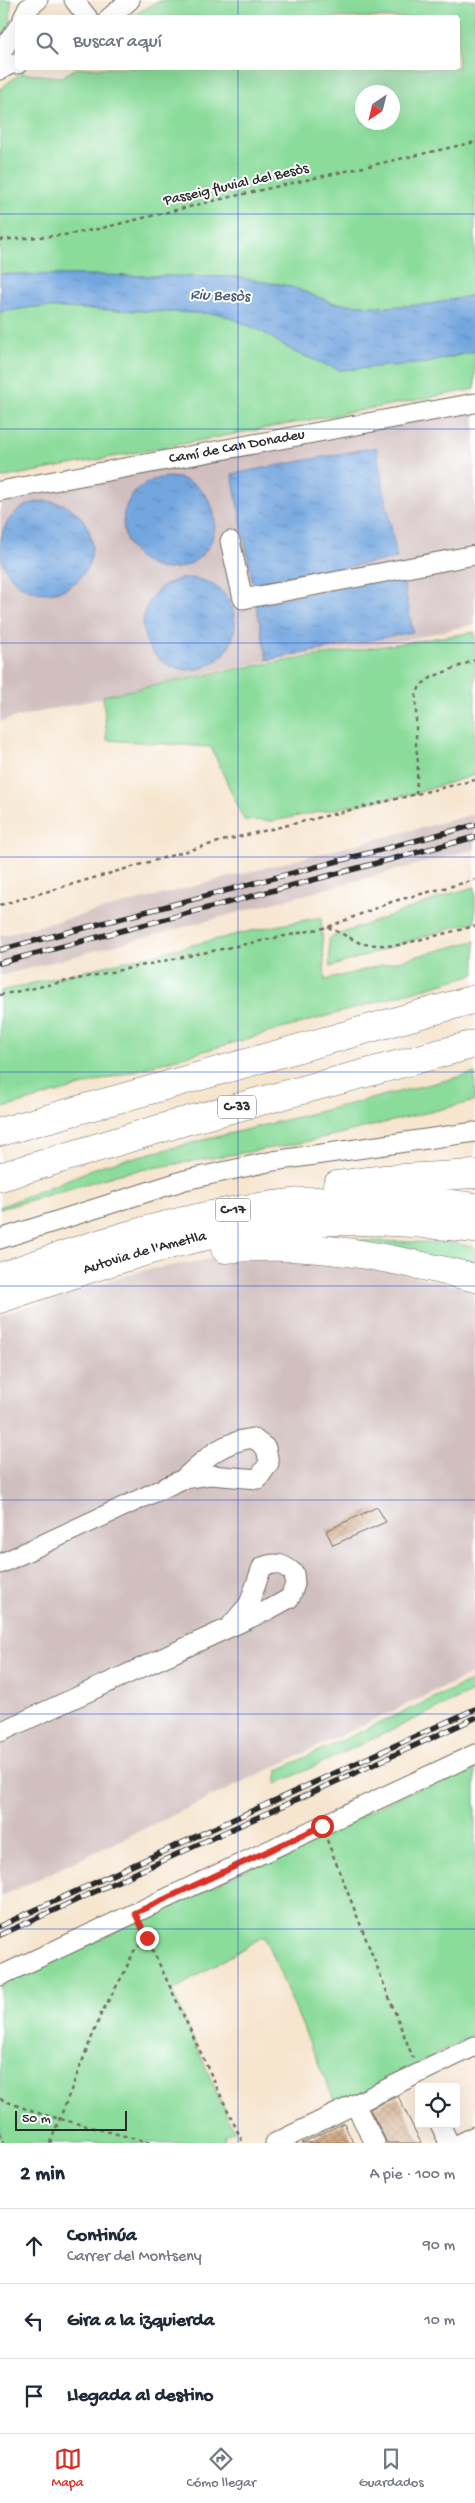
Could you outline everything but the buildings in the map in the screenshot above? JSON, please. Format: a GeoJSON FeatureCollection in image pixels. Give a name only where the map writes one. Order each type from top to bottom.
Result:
{"type":"FeatureCollection","features":[{"type":"Feature","properties":{"kind":"highway"},"geometry":{"type":"LineString","coordinates":[[0,1132],[475,999]]}},
{"type":"Feature","properties":{"kind":"highway","name":"C-33"},"geometry":{"type":"LineString","coordinates":[[0,1177],[173,1125],[475,1044]]}},
{"type":"Feature","properties":{"kind":"highway"},"geometry":{"type":"LineString","coordinates":[[202,1215],[306,1189],[385,1179],[475,1174]]}},
{"type":"Feature","properties":{"kind":"highway","name":"C-17"},"geometry":{"type":"LineString","coordinates":[[0,1277],[100,1243],[202,1215],[285,1203],[341,1199],[398,1200],[475,1207]]}},
{"type":"Feature","properties":{"kind":"highway","name":"Autovia de l'Ametlla"},"geometry":{"type":"LineString","coordinates":[[0,1299],[152,1249],[259,1227],[369,1220],[425,1223],[475,1229]]}},
{"type":"Feature","properties":{"kind":"highway"},"geometry":{"type":"LineString","coordinates":[[81,1272],[190,1253],[276,1245],[352,1252],[475,1278]]}},
{"type":"Feature","properties":{"kind":"street"},"geometry":{"type":"LineString","coordinates":[[74,0],[86,15]]}},
{"type":"Feature","properties":{"kind":"street"},"geometry":{"type":"LineString","coordinates":[[112,15],[130,0]]}},
{"type":"Feature","properties":{"kind":"street"},"geometry":{"type":"LineString","coordinates":[[0,54],[15,32]]}},
{"type":"Feature","properties":{"kind":"street"},"geometry":{"type":"LineString","coordinates":[[0,70],[10,64],[15,64]]}},
{"type":"Feature","properties":{"kind":"street","name":"Camí de Can Donadeu"},"geometry":{"type":"LineString","coordinates":[[0,491],[475,402]]}},
{"type":"Feature","properties":{"kind":"street"},"geometry":{"type":"LineString","coordinates":[[230,541],[244,599],[475,556]]}},
{"type":"Feature","properties":{"kind":"street"},"geometry":{"type":"LineString","coordinates":[[0,1239],[195,1178],[273,1161],[475,1132]]}},
{"type":"Feature","properties":{"kind":"street"},"geometry":{"type":"LineString","coordinates":[[0,1564],[183,1479]]}},
{"type":"Feature","properties":{"kind":"street"},"geometry":{"type":"LineString","coordinates":[[0,1732],[231,1625]]}},
{"type":"Feature","properties":{"kind":"street"},"geometry":{"type":"LineString","coordinates":[[0,1976],[475,1754]]}},
{"type":"Feature","properties":{"kind":"street"},"geometry":{"type":"LineString","coordinates":[[275,2143],[303,2137],[356,2105],[419,2078],[475,2046]]}},
{"type":"Feature","properties":{"kind":"street"},"geometry":{"type":"LineString","coordinates":[[356,2105],[375,2143]]}},
{"type":"Feature","properties":{"kind":"street"},"geometry":{"type":"LineString","coordinates":[[442,2128],[449,2143]]}},
{"type":"Feature","properties":{"kind":"street"},"geometry":{"type":"LineString","coordinates":[[461,2143],[475,2136]]}},
{"type":"Feature","properties":{"kind":"path","name":"Passeig fluvial del Besòs"},"geometry":{"type":"LineString","coordinates":[[0,240],[64,235],[98,229],[216,200],[475,142]]}},
{"type":"Feature","properties":{"kind":"path"},"geometry":{"type":"LineString","coordinates":[[416,795],[418,763],[416,694],[421,685],[432,677],[475,660]]}},
{"type":"Feature","properties":{"kind":"path"},"geometry":{"type":"LineString","coordinates":[[0,905],[222,841],[475,780]]}},
{"type":"Feature","properties":{"kind":"path"},"geometry":{"type":"LineString","coordinates":[[0,996],[328,927],[394,901],[475,880]]}},
{"type":"Feature","properties":{"kind":"path"},"geometry":{"type":"LineString","coordinates":[[328,927],[362,944],[394,946],[475,926]]}},
{"type":"Feature","properties":{"kind":"path"},"geometry":{"type":"LineString","coordinates":[[322,1826],[419,2078]]}},
{"type":"Feature","properties":{"kind":"path"},"geometry":{"type":"LineString","coordinates":[[135,1913],[243,2143]]}},
{"type":"Feature","properties":{"kind":"path"},"geometry":{"type":"LineString","coordinates":[[50,2143],[101,2014],[134,1951],[147,1938]]}},
{"type":"Feature","properties":{"kind":"path"},"geometry":{"type":"LineString","coordinates":[[0,2100],[151,2143]]}},
{"type":"Feature","properties":{"kind":"path"},"geometry":{"type":"LineString","coordinates":[[0,2133],[4,2143]]}},
{"type":"Feature","properties":{"kind":"shaded area"},"geometry":{"type":"Polygon","coordinates":[[[475,408],[475,624],[405,640],[252,664],[0,721],[0,499],[475,408]]]}},
{"type":"Feature","properties":{"kind":"shaded area"},"geometry":{"type":"Polygon","coordinates":[[[475,814],[475,849],[0,976],[0,936],[475,814]]]}},
{"type":"Feature","properties":{"kind":"shaded area"},"geometry":{"type":"Polygon","coordinates":[[[300,1257],[371,1266],[475,1290],[475,1672],[0,1897],[0,1315],[141,1271],[211,1259],[300,1257]]]}},
{"type":"Feature","properties":{"kind":"green space"},"geometry":{"type":"Polygon","coordinates":[[[0,0],[11,0],[10,25],[0,37],[0,0]]]}},
{"type":"Feature","properties":{"kind":"green space"},"geometry":{"type":"Polygon","coordinates":[[[162,0],[475,0],[475,295],[430,304],[387,307],[333,303],[289,286],[238,277],[0,274],[0,89],[21,73],[61,77],[73,70],[460,70],[460,15],[133,15],[162,0]]]}},
{"type":"Feature","properties":{"kind":"green space"},"geometry":{"type":"Polygon","coordinates":[[[34,307],[221,314],[261,331],[294,352],[340,370],[428,363],[475,351],[475,389],[0,478],[0,312],[34,307]]]}},
{"type":"Feature","properties":{"kind":"green space"},"geometry":{"type":"Polygon","coordinates":[[[475,632],[475,775],[416,793],[273,821],[244,820],[211,747],[107,740],[103,696],[252,666],[475,632]]]}},
{"type":"Feature","properties":{"kind":"green space"},"geometry":{"type":"Polygon","coordinates":[[[475,887],[475,922],[330,967],[329,938],[453,893],[475,887]]]}},
{"type":"Feature","properties":{"kind":"green space"},"geometry":{"type":"Polygon","coordinates":[[[321,917],[325,980],[475,941],[475,974],[0,1109],[0,991],[255,930],[321,917]]]}},
{"type":"Feature","properties":{"kind":"green space"},"geometry":{"type":"Polygon","coordinates":[[[475,1073],[475,1101],[301,1143],[123,1173],[0,1209],[0,1207],[103,1165],[475,1073]]]}},
{"type":"Feature","properties":{"kind":"green space"},"geometry":{"type":"Polygon","coordinates":[[[333,1240],[453,1243],[475,1247],[475,1271],[333,1240]]]}},
{"type":"Feature","properties":{"kind":"green space"},"geometry":{"type":"Polygon","coordinates":[[[475,1679],[475,1691],[276,1784],[278,1770],[475,1679]]]}},
{"type":"Feature","properties":{"kind":"green space"},"geometry":{"type":"Polygon","coordinates":[[[475,1761],[475,2034],[337,2107],[264,1936],[172,1991],[234,2131],[225,2135],[224,2143],[0,2143],[0,1987],[475,1761]]]}},
{"type":"Feature","properties":{"kind":"water","name":"Riu Besòs"},"geometry":{"type":"Polygon","coordinates":[[[0,274],[238,277],[289,286],[333,303],[387,307],[430,304],[475,295],[475,351],[428,363],[340,370],[294,352],[261,331],[221,314],[34,307],[0,312],[0,274]]]}},
{"type":"Feature","properties":{"kind":"water"},"geometry":{"type":"Polygon","coordinates":[[[376,447],[397,558],[253,585],[232,474],[376,447]]]}},
{"type":"Feature","properties":{"kind":"water"},"geometry":{"type":"Polygon","coordinates":[[[160,477],[178,477],[195,484],[208,497],[215,514],[215,532],[208,549],[195,562],[178,569],[160,569],[143,562],[130,549],[123,532],[123,514],[130,497],[143,484],[160,477]]]}},
{"type":"Feature","properties":{"kind":"water"},"geometry":{"type":"Polygon","coordinates":[[[37,501],[55,501],[72,508],[85,521],[92,538],[92,556],[85,573],[72,586],[55,593],[37,593],[20,586],[7,573],[0,556],[0,538],[7,521],[20,508],[37,501]]]}},
{"type":"Feature","properties":{"kind":"water"},"geometry":{"type":"Polygon","coordinates":[[[402,575],[413,632],[267,660],[256,603],[402,575]]]}},
{"type":"Feature","properties":{"kind":"water"},"geometry":{"type":"Polygon","coordinates":[[[180,578],[198,578],[215,585],[228,598],[235,615],[235,633],[228,650],[215,663],[198,670],[180,670],[163,663],[150,650],[143,633],[143,615],[150,598],[163,585],[180,578]]]}},
{"type":"Feature","properties":{"kind":"railway"},"geometry":{"type":"LineString","coordinates":[[0,950],[475,825]]}},
{"type":"Feature","properties":{"kind":"railway"},"geometry":{"type":"LineString","coordinates":[[0,963],[475,837]]}},
{"type":"Feature","properties":{"kind":"railway"},"geometry":{"type":"LineString","coordinates":[[0,1926],[475,1709]]}},
{"type":"Feature","properties":{"kind":"railway"},"geometry":{"type":"LineString","coordinates":[[0,1935],[475,1718]]}},
{"type":"Feature","properties":{"kind":"route"},"geometry":{"type":"LineString","coordinates":[[147,1938],[135,1913],[322,1826]]}}]}
